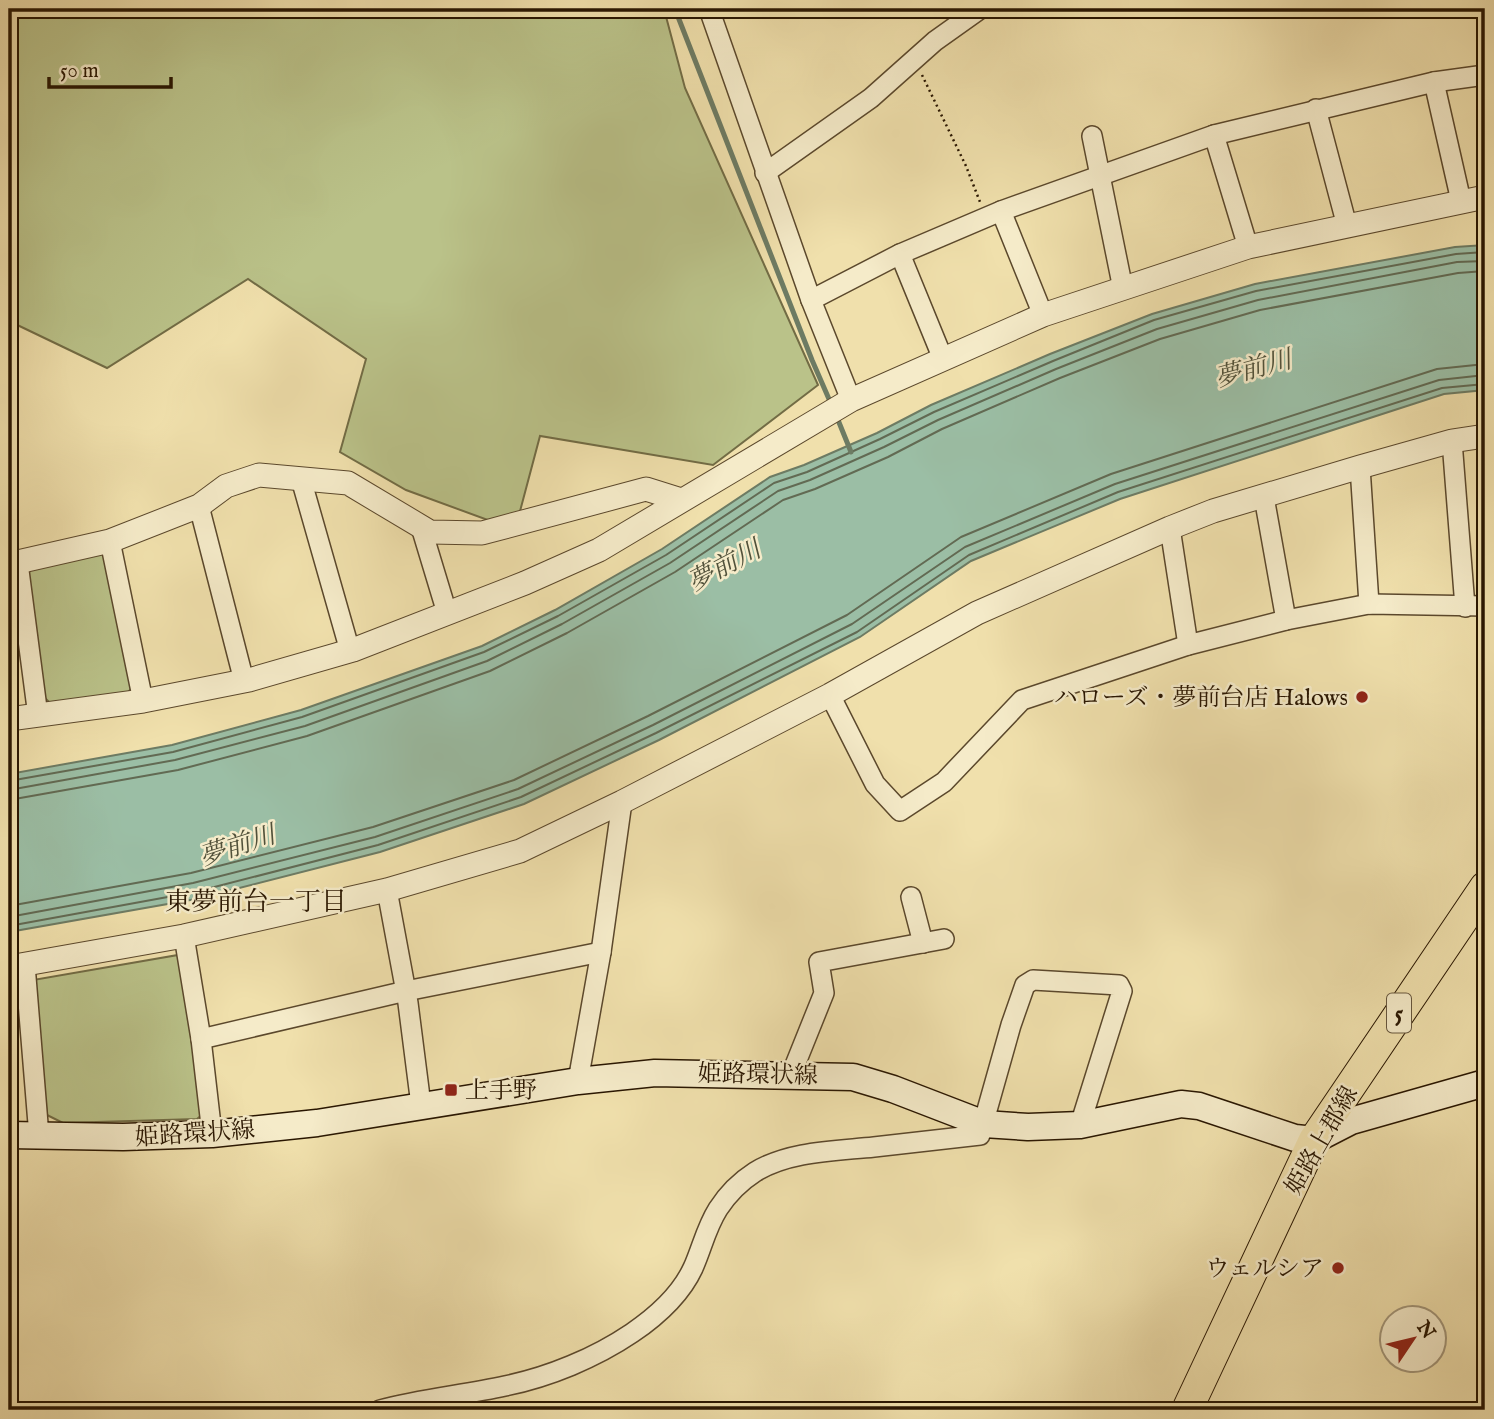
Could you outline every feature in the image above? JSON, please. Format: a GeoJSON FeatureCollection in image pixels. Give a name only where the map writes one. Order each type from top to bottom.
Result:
{"type":"FeatureCollection","features":[{"type":"Feature","properties":{"kind":"main road","name":"姫路上郡線"},"geometry":{"type":"LineString","coordinates":[[1187,1410],[1314,1140],[1485,887]]}},
{"type":"Feature","properties":{"kind":"main road","name":"姫路環状線"},"geometry":{"type":"LineString","coordinates":[[9,1135],[123,1138],[317,1123],[578,1080],[655,1073],[853,1077],[893,1089],[984,1124],[1028,1127],[1080,1125],[1181,1104],[1199,1106],[1295,1138],[1314,1140]]}},
{"type":"Feature","properties":{"kind":"main road"},"geometry":{"type":"LineString","coordinates":[[1314,1140],[1351,1121],[1485,1083]]}},
{"type":"Feature","properties":{"kind":"street"},"geometry":{"type":"LineString","coordinates":[[709,9],[811,300],[851,400]]}},
{"type":"Feature","properties":{"kind":"street"},"geometry":{"type":"LineString","coordinates":[[765,173],[870,98],[914,59],[980,9]]}},
{"type":"Feature","properties":{"kind":"street"},"geometry":{"type":"LineString","coordinates":[[811,300],[900,254],[994,214],[1214,135],[1434,82],[1485,75]]}},
{"type":"Feature","properties":{"kind":"street"},"geometry":{"type":"LineString","coordinates":[[1434,82],[1461,201]]}},
{"type":"Feature","properties":{"kind":"street"},"geometry":{"type":"LineString","coordinates":[[1316,109],[1347,226]]}},
{"type":"Feature","properties":{"kind":"street"},"geometry":{"type":"LineString","coordinates":[[1214,135],[1248,247]]}},
{"type":"Feature","properties":{"kind":"street"},"geometry":{"type":"LineString","coordinates":[[1092,136],[1123,289]]}},
{"type":"Feature","properties":{"kind":"street"},"geometry":{"type":"LineString","coordinates":[[9,719],[143,701],[244,681],[350,651],[526,583],[599,550],[851,400],[1043,315],[1248,247],[1485,197]]}},
{"type":"Feature","properties":{"kind":"street"},"geometry":{"type":"LineString","coordinates":[[994,214],[1043,315]]}},
{"type":"Feature","properties":{"kind":"street"},"geometry":{"type":"LineString","coordinates":[[900,254],[943,359]]}},
{"type":"Feature","properties":{"kind":"street"},"geometry":{"type":"LineString","coordinates":[[39,1136],[17,966],[184,936],[387,890],[520,851],[830,695],[977,613],[1170,528],[1213,511],[1360,467],[1452,441],[1485,436]]}},
{"type":"Feature","properties":{"kind":"street"},"geometry":{"type":"LineString","coordinates":[[1452,441],[1465,607]]}},
{"type":"Feature","properties":{"kind":"street"},"geometry":{"type":"LineString","coordinates":[[1360,467],[1369,604]]}},
{"type":"Feature","properties":{"kind":"street"},"geometry":{"type":"LineString","coordinates":[[38,716],[14,563],[110,541],[199,506],[226,486],[259,475],[348,483],[430,532],[482,533],[646,489],[681,500]]}},
{"type":"Feature","properties":{"kind":"street"},"geometry":{"type":"LineString","coordinates":[[302,479],[350,651]]}},
{"type":"Feature","properties":{"kind":"street"},"geometry":{"type":"LineString","coordinates":[[1264,497],[1286,620]]}},
{"type":"Feature","properties":{"kind":"street"},"geometry":{"type":"LineString","coordinates":[[199,506],[244,681]]}},
{"type":"Feature","properties":{"kind":"street"},"geometry":{"type":"LineString","coordinates":[[421,527],[447,613]]}},
{"type":"Feature","properties":{"kind":"street"},"geometry":{"type":"LineString","coordinates":[[1170,528],[1188,645]]}},
{"type":"Feature","properties":{"kind":"street"},"geometry":{"type":"LineString","coordinates":[[110,541],[143,701]]}},
{"type":"Feature","properties":{"kind":"street"},"geometry":{"type":"LineString","coordinates":[[830,695],[875,784],[900,811],[944,782],[1022,700],[1188,645],[1286,620],[1369,604],[1485,606]]}},
{"type":"Feature","properties":{"kind":"street"},"geometry":{"type":"LineString","coordinates":[[578,1080],[601,952],[622,802]]}},
{"type":"Feature","properties":{"kind":"street"},"geometry":{"type":"LineString","coordinates":[[387,890],[406,991],[421,1105]]}},
{"type":"Feature","properties":{"kind":"street"},"geometry":{"type":"LineString","coordinates":[[911,897],[923,943]]}},
{"type":"Feature","properties":{"kind":"street"},"geometry":{"type":"LineString","coordinates":[[184,936],[201,1040],[212,1133]]}},
{"type":"Feature","properties":{"kind":"street"},"geometry":{"type":"LineString","coordinates":[[791,1074],[824,993],[819,962],[944,939]]}},
{"type":"Feature","properties":{"kind":"street"},"geometry":{"type":"LineString","coordinates":[[201,1040],[406,991],[601,952]]}},
{"type":"Feature","properties":{"kind":"street"},"geometry":{"type":"LineString","coordinates":[[380,1410],[507,1386],[546,1375],[594,1354],[630,1334],[659,1313],[680,1292],[693,1268],[706,1231],[719,1208],[736,1187],[756,1171],[782,1160],[826,1152],[979,1135],[1011,1025],[1026,985],[1033,980],[1119,985],[1122,991],[1080,1125]]}},
{"type":"Feature","properties":{"kind":"path"},"geometry":{"type":"LineString","coordinates":[[914,59],[966,166],[994,214]]}},
{"type":"Feature","properties":{"kind":"shaded area"},"geometry":{"type":"Polygon","coordinates":[[[9,9],[664,9],[685,88],[818,385],[713,465],[540,436],[515,530],[406,490],[340,452],[366,359],[248,279],[107,368],[9,321],[9,9]]]}},
{"type":"Feature","properties":{"kind":"shaded area"},"geometry":{"type":"Polygon","coordinates":[[[98,551],[106,556],[132,687],[127,694],[53,706],[44,697],[27,576],[32,567],[98,551]]]}},
{"type":"Feature","properties":{"kind":"shaded area"},"geometry":{"type":"Polygon","coordinates":[[[178,955],[204,1113],[197,1119],[63,1123],[47,1115],[33,980],[178,955]]]}},
{"type":"Feature","properties":{"kind":"water","name":"夢前川"},"geometry":{"type":"Polygon","coordinates":[[[1485,245],[1485,390],[1444,394],[1120,499],[971,561],[860,637],[659,740],[524,804],[380,852],[196,899],[9,932],[9,774],[172,745],[301,710],[482,646],[555,610],[662,549],[770,477],[877,433],[931,405],[1050,354],[1152,314],[1255,284],[1455,247],[1485,245]]]}},
{"type":"Feature","properties":{"kind":"waterway"},"geometry":{"type":"LineString","coordinates":[[675,9],[832,406]]}},
{"type":"Feature","properties":{"kind":"waterway"},"geometry":{"type":"LineString","coordinates":[[836,415],[851,452]]}},
{"type":"Feature","properties":{"kind":"place","name":"ハローズ・夢前台店 Halows"},"geometry":{"type":"Point","coordinates":[1362,697]}},
{"type":"Feature","properties":{"kind":"place","name":"上手野"},"geometry":{"type":"Point","coordinates":[451,1090]}},
{"type":"Feature","properties":{"kind":"place","name":"ウェルシア"},"geometry":{"type":"Point","coordinates":[1338,1268]}},
{"type":"Feature","properties":{"kind":"district","name":"東夢前台一丁目"},"geometry":{"type":"Point","coordinates":[256,901]}}]}
